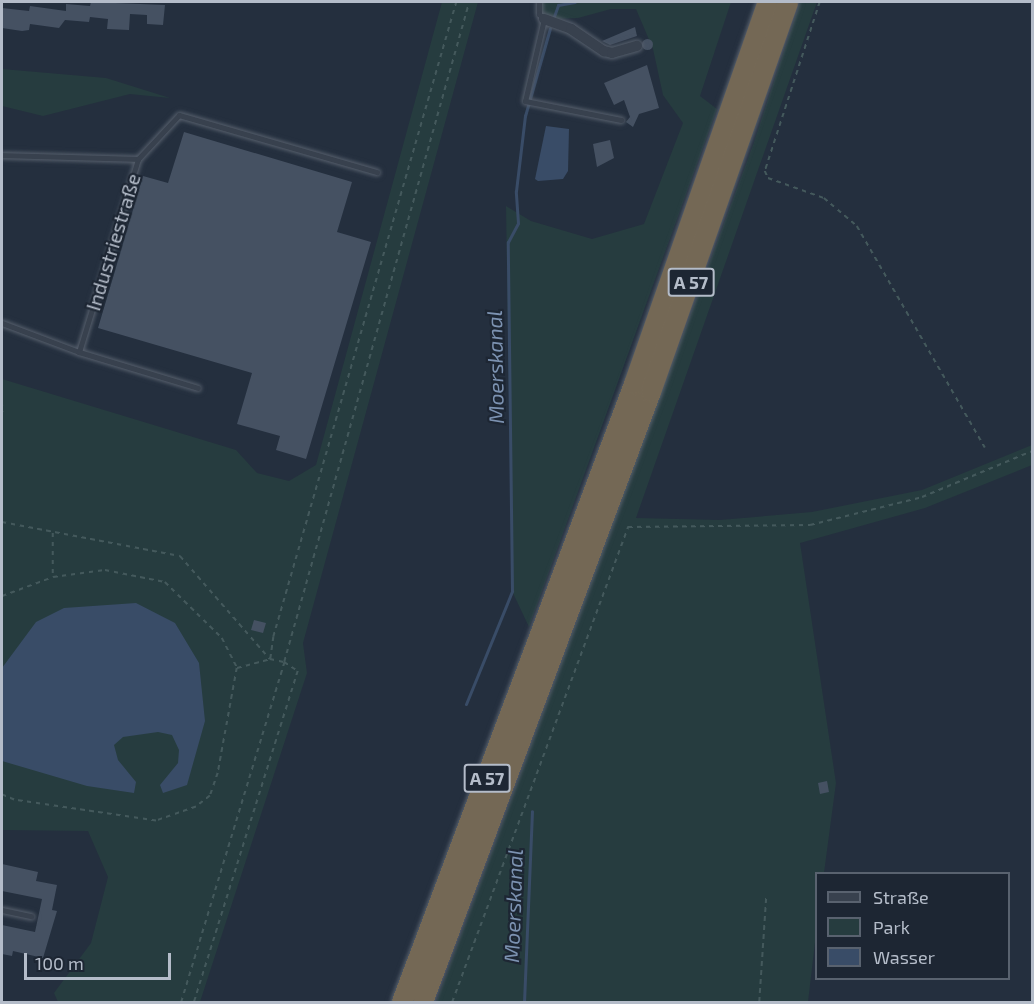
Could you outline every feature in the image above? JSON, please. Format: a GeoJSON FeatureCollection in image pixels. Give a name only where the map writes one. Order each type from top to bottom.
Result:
{"type":"FeatureCollection","features":[{"type":"Feature","properties":{"kind":"highway","name":"A 57"},"geometry":{"type":"LineString","coordinates":[[402,1002],[634,384],[768,2]]}},
{"type":"Feature","properties":{"kind":"highway","name":"A 57"},"geometry":{"type":"LineString","coordinates":[[423,1002],[651,392],[788,2]]}},
{"type":"Feature","properties":{"kind":"street"},"geometry":{"type":"LineString","coordinates":[[544,19],[571,29],[604,51],[612,53],[638,46]]}},
{"type":"Feature","properties":{"kind":"lane"},"geometry":{"type":"LineString","coordinates":[[539,2],[539,14],[544,19],[525,101],[532,105],[621,120]]}},
{"type":"Feature","properties":{"kind":"lane"},"geometry":{"type":"LineString","coordinates":[[138,159],[179,115],[377,172]]}},
{"type":"Feature","properties":{"kind":"lane","name":"Industriestraße"},"geometry":{"type":"LineString","coordinates":[[2,155],[138,159],[79,352]]}},
{"type":"Feature","properties":{"kind":"lane"},"geometry":{"type":"LineString","coordinates":[[2,323],[79,352],[198,388]]}},
{"type":"Feature","properties":{"kind":"lane"},"geometry":{"type":"LineString","coordinates":[[2,910],[31,916]]}},
{"type":"Feature","properties":{"kind":"path"},"geometry":{"type":"LineString","coordinates":[[270,659],[273,637],[456,2]]}},
{"type":"Feature","properties":{"kind":"path"},"geometry":{"type":"LineString","coordinates":[[181,1002],[284,662],[469,2]]}},
{"type":"Feature","properties":{"kind":"path"},"geometry":{"type":"LineString","coordinates":[[820,2],[765,171],[768,178],[824,198],[857,226],[985,448]]}},
{"type":"Feature","properties":{"kind":"path"},"geometry":{"type":"LineString","coordinates":[[2,402],[2,487]]}},
{"type":"Feature","properties":{"kind":"path"},"geometry":{"type":"LineString","coordinates":[[452,1002],[628,527],[810,525],[922,497],[1032,451]]}},
{"type":"Feature","properties":{"kind":"path"},"geometry":{"type":"LineString","coordinates":[[2,522],[180,556],[270,659]]}},
{"type":"Feature","properties":{"kind":"path"},"geometry":{"type":"LineString","coordinates":[[52,532],[53,577]]}},
{"type":"Feature","properties":{"kind":"path"},"geometry":{"type":"LineString","coordinates":[[2,596],[53,577],[105,570],[165,582],[222,638],[237,668],[218,773],[210,796],[196,807],[156,821],[14,800],[2,795]]}},
{"type":"Feature","properties":{"kind":"path"},"geometry":{"type":"LineString","coordinates":[[194,1002],[297,681],[298,671],[284,662],[270,659],[237,668]]}},
{"type":"Feature","properties":{"kind":"path"},"geometry":{"type":"LineString","coordinates":[[759,1002],[766,897]]}},
{"type":"Feature","properties":{"kind":"green space"},"geometry":{"type":"Polygon","coordinates":[[[442,2],[478,2],[303,643],[307,673],[200,1002],[58,1002],[54,993],[91,943],[108,877],[88,831],[2,830],[2,379],[236,450],[257,473],[289,481],[316,465],[442,2]]]}},
{"type":"Feature","properties":{"kind":"green space"},"geometry":{"type":"Polygon","coordinates":[[[539,2],[731,2],[700,96],[717,109],[529,627],[512,591],[506,206],[531,221],[592,239],[644,224],[683,123],[663,95],[653,49],[636,9],[611,9],[578,18],[553,19],[539,14],[539,2]]]}},
{"type":"Feature","properties":{"kind":"green space"},"geometry":{"type":"Polygon","coordinates":[[[800,2],[817,2],[636,518],[720,520],[812,512],[922,490],[1032,445],[1032,465],[925,508],[800,543],[836,783],[824,872],[815,872],[815,942],[808,1002],[436,1002],[753,145],[800,2]]]}},
{"type":"Feature","properties":{"kind":"green space"},"geometry":{"type":"Polygon","coordinates":[[[2,69],[106,78],[170,98],[130,94],[43,116],[2,106],[2,69]]]}},
{"type":"Feature","properties":{"kind":"water"},"geometry":{"type":"Polygon","coordinates":[[[546,126],[569,129],[568,171],[563,179],[538,181],[535,179],[546,126]]]}},
{"type":"Feature","properties":{"kind":"water"},"geometry":{"type":"Polygon","coordinates":[[[136,603],[175,623],[199,663],[205,721],[187,785],[163,793],[160,785],[178,763],[179,750],[172,735],[158,732],[123,737],[114,745],[118,760],[136,782],[134,793],[87,786],[2,761],[2,668],[36,622],[64,608],[136,603]]]}},
{"type":"Feature","properties":{"kind":"building"},"geometry":{"type":"Polygon","coordinates":[[[91,2],[165,5],[163,25],[147,24],[147,15],[130,14],[129,30],[107,29],[108,19],[90,17],[89,22],[65,20],[59,28],[30,24],[29,30],[22,31],[2,28],[2,8],[29,11],[30,6],[66,11],[66,4],[90,6],[91,2]]]}},
{"type":"Feature","properties":{"kind":"building"},"geometry":{"type":"Polygon","coordinates":[[[635,27],[637,36],[610,45],[602,41],[635,27]]]}},
{"type":"Feature","properties":{"kind":"building"},"geometry":{"type":"Polygon","coordinates":[[[647,38],[653,44],[647,50],[641,44],[647,38]]]}},
{"type":"Feature","properties":{"kind":"building"},"geometry":{"type":"Polygon","coordinates":[[[647,65],[659,108],[639,114],[633,127],[626,122],[630,117],[624,100],[614,105],[604,83],[647,65]]]}},
{"type":"Feature","properties":{"kind":"building"},"geometry":{"type":"Polygon","coordinates":[[[184,132],[352,182],[337,232],[371,242],[306,459],[276,450],[280,436],[237,424],[252,373],[98,328],[143,176],[168,183],[184,132]]]}},
{"type":"Feature","properties":{"kind":"building"},"geometry":{"type":"Polygon","coordinates":[[[610,140],[614,158],[597,167],[593,144],[610,140]]]}},
{"type":"Feature","properties":{"kind":"building"},"geometry":{"type":"Polygon","coordinates":[[[254,620],[266,623],[263,633],[251,630],[254,620]]]}},
{"type":"Feature","properties":{"kind":"building"},"geometry":{"type":"Polygon","coordinates":[[[827,781],[829,792],[820,794],[818,783],[827,781]]]}},
{"type":"Feature","properties":{"kind":"building"},"geometry":{"type":"Polygon","coordinates":[[[2,864],[38,872],[36,881],[57,885],[52,910],[57,911],[43,958],[13,951],[12,956],[2,954],[2,925],[35,932],[42,899],[2,891],[2,864]]]}},
{"type":"Feature","properties":{"kind":"waterway","name":"Moerskanal"},"geometry":{"type":"LineString","coordinates":[[553,19],[558,5],[575,2]]}},
{"type":"Feature","properties":{"kind":"waterway","name":"Moerskanal"},"geometry":{"type":"LineString","coordinates":[[466,704],[512,591],[508,242],[518,223],[516,191],[525,116],[550,28]]}},
{"type":"Feature","properties":{"kind":"waterway","name":"Moerskanal"},"geometry":{"type":"LineString","coordinates":[[524,1002],[532,811]]}}]}
